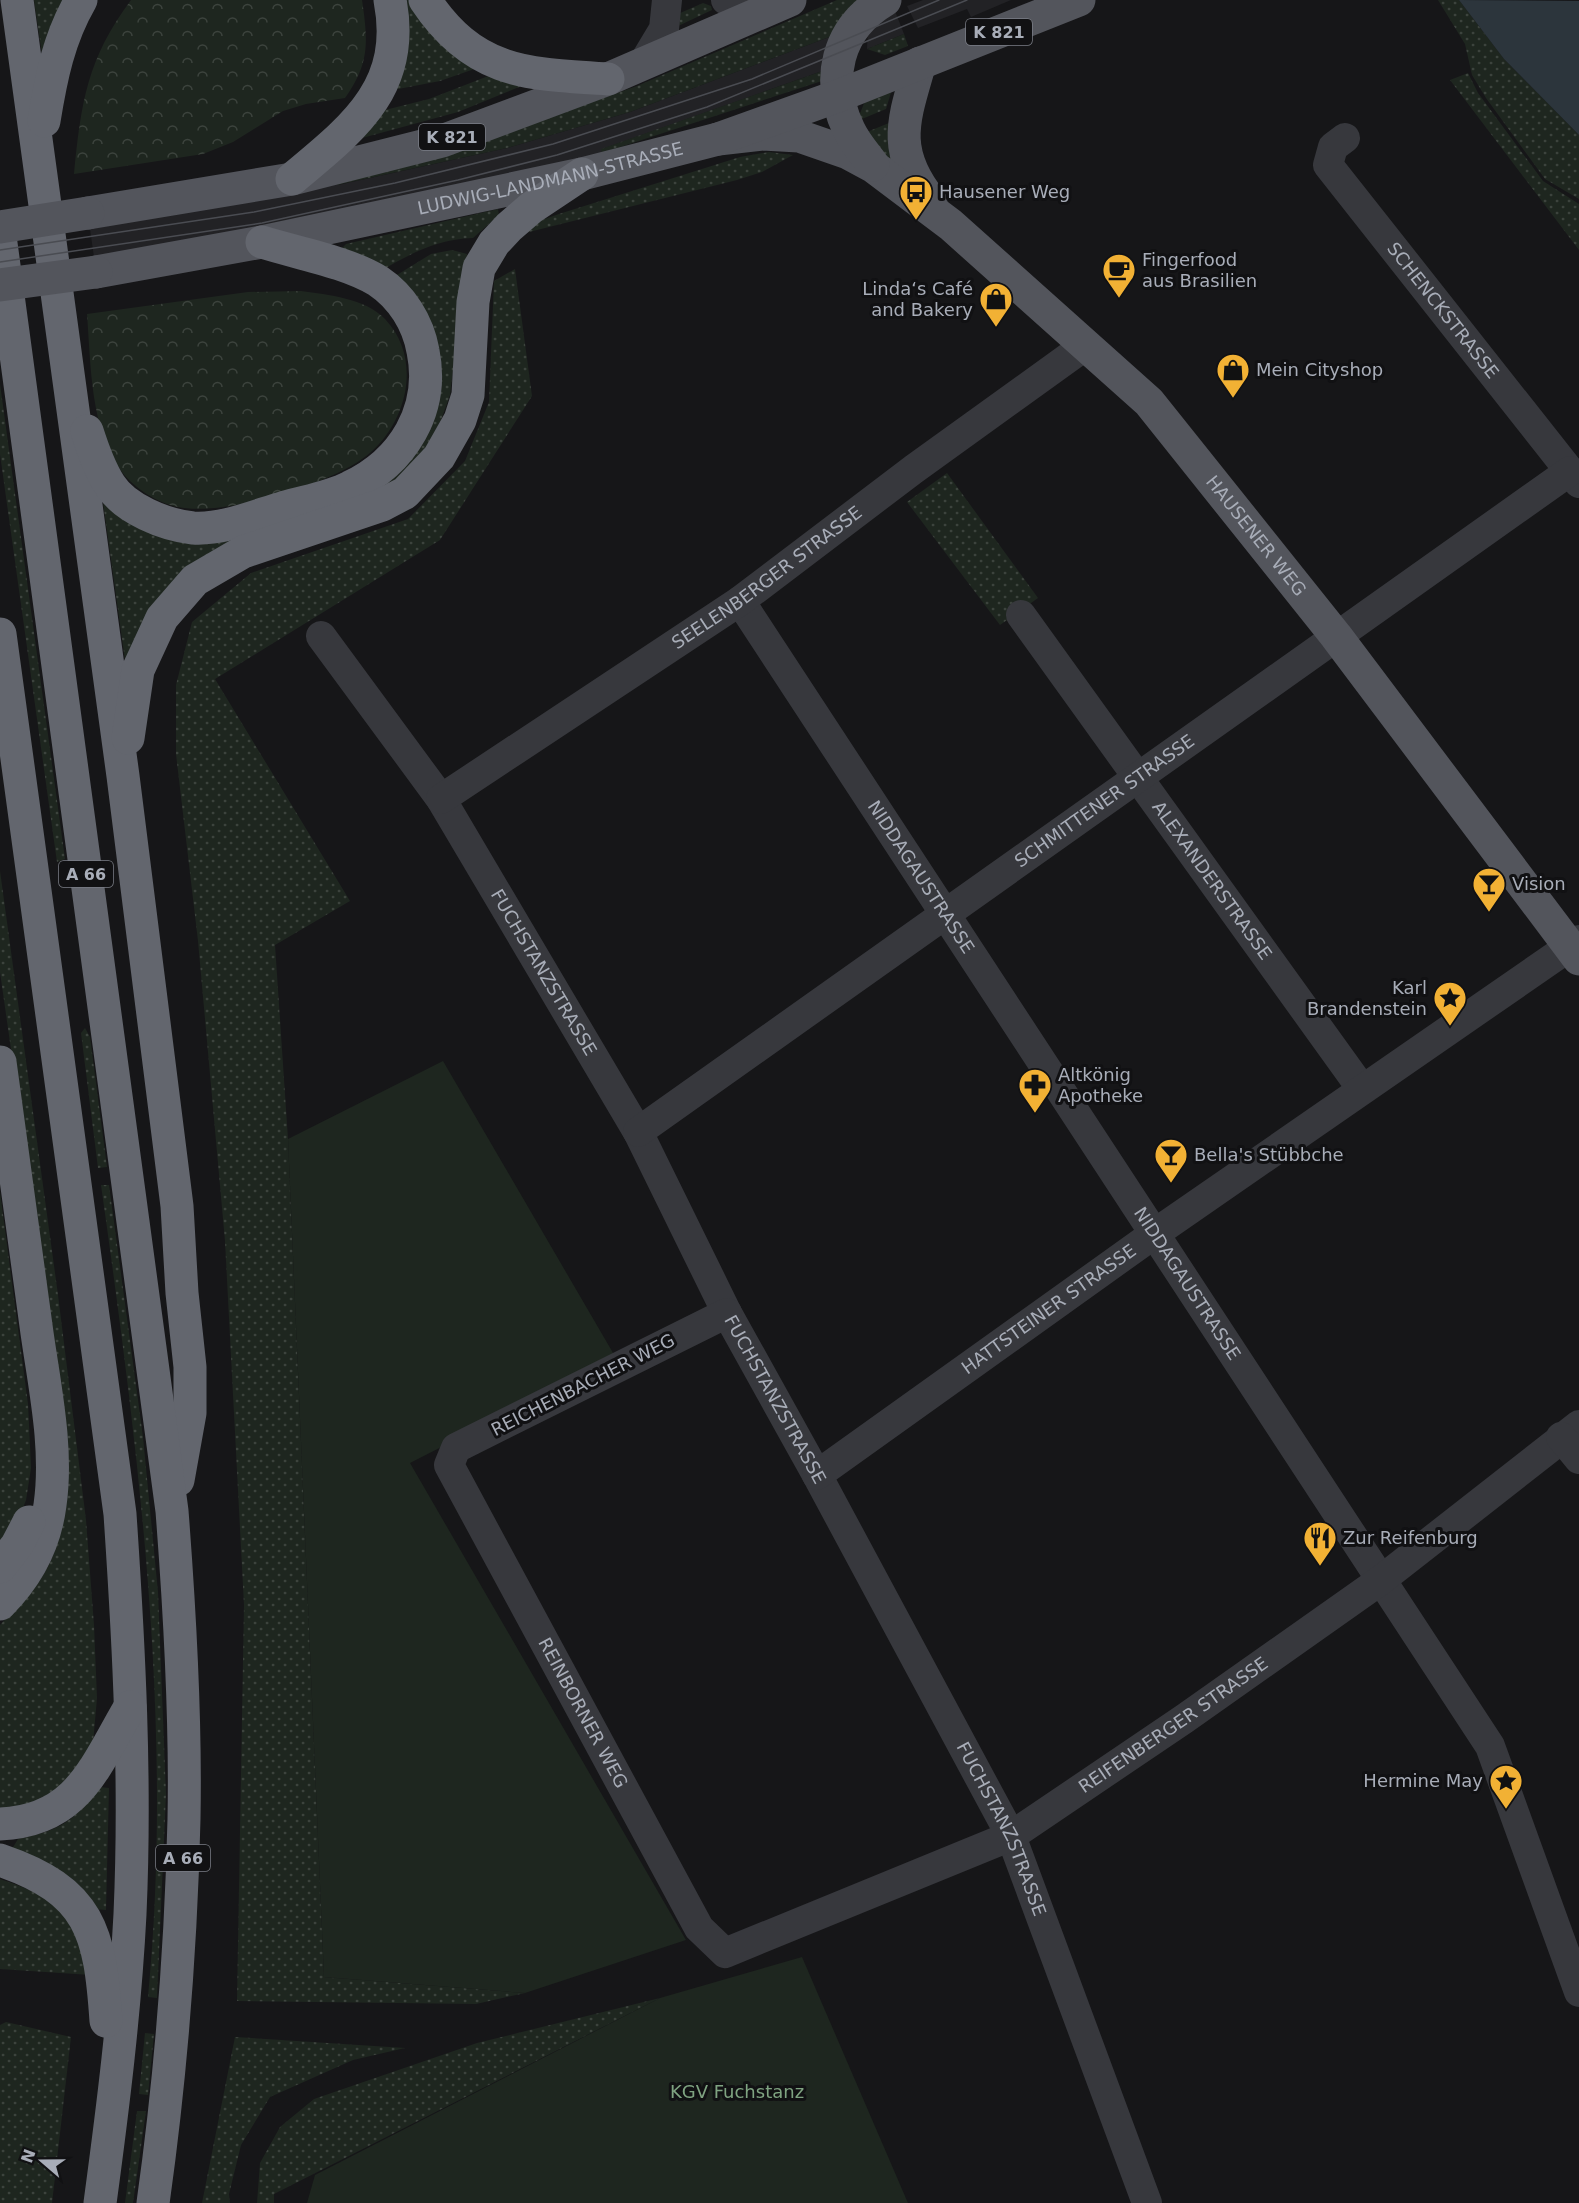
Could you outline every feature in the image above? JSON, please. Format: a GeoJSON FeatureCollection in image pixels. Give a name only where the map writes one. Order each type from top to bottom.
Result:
{"type":"FeatureCollection","features":[{"type":"Feature","properties":{"kind":"highway"},"geometry":{"type":"LineString","coordinates":[[17,0],[123,776],[177,1206],[182,1293],[190,1367],[190,1413],[172,1511]]}},
{"type":"Feature","properties":{"kind":"highway"},"geometry":{"type":"LineString","coordinates":[[39,155],[58,49],[69,21],[81,0]]}},
{"type":"Feature","properties":{"kind":"highway"},"geometry":{"type":"LineString","coordinates":[[292,179],[346,134],[372,104],[386,76],[393,54],[395,36],[390,0]]}},
{"type":"Feature","properties":{"kind":"highway"},"geometry":{"type":"LineString","coordinates":[[425,0],[454,36],[482,56],[499,64],[524,72],[608,79]]}},
{"type":"Feature","properties":{"kind":"highway"},"geometry":{"type":"LineString","coordinates":[[123,776],[138,670],[162,618],[195,580],[243,552],[382,505],[405,493],[426,472],[452,436],[468,395],[473,302],[479,268],[494,243],[509,227],[531,208],[582,174]]}},
{"type":"Feature","properties":{"kind":"highway","name":"A 66"},"geometry":{"type":"LineString","coordinates":[[0,236],[172,1511],[180,1613],[184,1817],[174,2021],[153,2203]]}},
{"type":"Feature","properties":{"kind":"highway"},"geometry":{"type":"LineString","coordinates":[[66,363],[95,456],[111,487],[134,507],[163,520],[193,528],[231,523],[349,488],[373,475],[406,442],[419,419],[427,390],[425,358],[413,320],[397,296],[377,281],[355,271],[262,242]]}},
{"type":"Feature","properties":{"kind":"highway","name":"A 66"},"geometry":{"type":"LineString","coordinates":[[0,634],[120,1514],[130,1707],[132,1810],[130,1913],[123,2016],[100,2203]]}},
{"type":"Feature","properties":{"kind":"highway"},"geometry":{"type":"LineString","coordinates":[[0,1062],[47,1410],[52,1481],[46,1529],[37,1553],[22,1578],[0,1604]]}},
{"type":"Feature","properties":{"kind":"highway"},"geometry":{"type":"LineString","coordinates":[[0,1155],[35,1412],[38,1480],[28,1525],[0,1568]]}},
{"type":"Feature","properties":{"kind":"highway"},"geometry":{"type":"LineString","coordinates":[[0,1824],[22,1823],[38,1818],[67,1803],[84,1785],[130,1707]]}},
{"type":"Feature","properties":{"kind":"highway"},"geometry":{"type":"LineString","coordinates":[[0,1860],[49,1880],[77,1906],[89,1925],[98,1947],[102,1969],[112,2118]]}},
{"type":"Feature","properties":{"kind":"main road"},"geometry":{"type":"LineString","coordinates":[[874,166],[849,132],[838,96],[840,52],[845,39],[858,21],[885,0]]}},
{"type":"Feature","properties":{"kind":"main road","name":"LUDWIG-LANDMANN-STRASSE"},"geometry":{"type":"LineString","coordinates":[[0,285],[96,272],[262,242],[582,174],[718,139],[838,96],[1079,0]]}},
{"type":"Feature","properties":{"kind":"main road","name":"K 821"},"geometry":{"type":"LineString","coordinates":[[0,227],[292,179],[442,141],[608,79],[778,5]]}},
{"type":"Feature","properties":{"kind":"main road"},"geometry":{"type":"LineString","coordinates":[[920,63],[906,112],[902,141],[908,164],[922,190],[951,225]]}},
{"type":"Feature","properties":{"kind":"main road"},"geometry":{"type":"LineString","coordinates":[[718,139],[763,134],[800,136],[839,149],[874,166]]}},
{"type":"Feature","properties":{"kind":"main road","name":"HAUSENER WEG"},"geometry":{"type":"LineString","coordinates":[[874,166],[951,225],[1149,402],[1336,636],[1576,948]]}},
{"type":"Feature","properties":{"kind":"street"},"geometry":{"type":"LineString","coordinates":[[644,64],[664,29],[667,0]]}},
{"type":"Feature","properties":{"kind":"street"},"geometry":{"type":"LineString","coordinates":[[726,0],[778,5]]}},
{"type":"Feature","properties":{"kind":"street","name":"SCHENCKSTRASSE"},"geometry":{"type":"LineString","coordinates":[[1345,138],[1333,147],[1328,165],[1575,477]]}},
{"type":"Feature","properties":{"kind":"street","name":"SEELENBERGER STRASSE"},"geometry":{"type":"LineString","coordinates":[[441,799],[740,601],[914,469],[1086,345]]}},
{"type":"Feature","properties":{"kind":"street","name":"SCHMITTENER STRASSE"},"geometry":{"type":"LineString","coordinates":[[638,1132],[1336,636],[1575,477]]}},
{"type":"Feature","properties":{"kind":"street","name":"NIDDAGAUSTRASSE"},"geometry":{"type":"LineString","coordinates":[[740,601],[1490,1746],[1579,1992]]}},
{"type":"Feature","properties":{"kind":"street","name":"ALEXANDERSTRASSE"},"geometry":{"type":"LineString","coordinates":[[1021,615],[1362,1089]]}},
{"type":"Feature","properties":{"kind":"street","name":"FUCHSTANZSTRASSE"},"geometry":{"type":"LineString","coordinates":[[321,636],[441,799],[638,1132],[727,1313],[1011,1836],[1147,2203]]}},
{"type":"Feature","properties":{"kind":"street","name":"HATTSTEINER STRASSE"},"geometry":{"type":"LineString","coordinates":[[817,1475],[1154,1234],[1362,1089],[1576,948]]}},
{"type":"Feature","properties":{"kind":"street","name":"REICHENBACHER WEG"},"geometry":{"type":"LineString","coordinates":[[449,1464],[456,1449],[727,1313]]}},
{"type":"Feature","properties":{"kind":"street","name":"REIFENBERGER STRASSE"},"geometry":{"type":"LineString","coordinates":[[725,1953],[1011,1836],[1184,1719],[1381,1580],[1573,1440]]}},
{"type":"Feature","properties":{"kind":"street","name":"REINBORNER WEG"},"geometry":{"type":"LineString","coordinates":[[449,1464],[699,1928],[725,1953]]}},
{"type":"Feature","properties":{"kind":"shaded area"},"geometry":{"type":"Polygon","coordinates":[[[923,0],[1011,0],[971,17],[967,9],[918,28],[907,6],[923,0]]]}},
{"type":"Feature","properties":{"kind":"shaded area"},"geometry":{"type":"Polygon","coordinates":[[[1459,0],[1579,1],[1579,135],[1504,59],[1459,0]]]}},
{"type":"Feature","properties":{"kind":"shaded area"},"geometry":{"type":"Polygon","coordinates":[[[895,11],[904,34],[867,49],[868,22],[895,11]]]}},
{"type":"Feature","properties":{"kind":"shaded area"},"geometry":{"type":"Polygon","coordinates":[[[840,33],[828,69],[602,149],[602,153],[448,194],[94,257],[90,229],[336,182],[338,185],[507,148],[630,112],[840,33]]]}},
{"type":"Feature","properties":{"kind":"green space"},"geometry":{"type":"Polygon","coordinates":[[[34,0],[66,0],[43,61],[34,0]]]}},
{"type":"Feature","properties":{"kind":"green space"},"geometry":{"type":"Polygon","coordinates":[[[131,0],[362,0],[366,40],[363,62],[345,98],[306,104],[283,111],[233,142],[203,154],[74,174],[84,103],[95,62],[116,22],[131,0]]]}},
{"type":"Feature","properties":{"kind":"green space"},"geometry":{"type":"Polygon","coordinates":[[[403,0],[417,0],[480,67],[440,81],[393,90],[403,0]]]}},
{"type":"Feature","properties":{"kind":"green space"},"geometry":{"type":"Polygon","coordinates":[[[837,0],[864,0],[840,33],[630,112],[507,148],[337,185],[336,182],[558,114],[637,86],[837,0]]]}},
{"type":"Feature","properties":{"kind":"green space"},"geometry":{"type":"Polygon","coordinates":[[[1438,0],[1459,0],[1504,59],[1579,135],[1579,199],[1545,179],[1486,98],[1472,75],[1465,44],[1438,0]]]}},
{"type":"Feature","properties":{"kind":"green space"},"geometry":{"type":"Polygon","coordinates":[[[703,3],[711,6],[712,10],[676,27],[678,14],[703,3]]]}},
{"type":"Feature","properties":{"kind":"green space"},"geometry":{"type":"Polygon","coordinates":[[[904,34],[908,46],[885,55],[867,49],[904,34]]]}},
{"type":"Feature","properties":{"kind":"green space"},"geometry":{"type":"Polygon","coordinates":[[[828,69],[825,80],[602,153],[601,149],[828,69]]]}},
{"type":"Feature","properties":{"kind":"green space"},"geometry":{"type":"Polygon","coordinates":[[[496,73],[524,85],[458,112],[362,138],[381,111],[429,99],[496,73]]]}},
{"type":"Feature","properties":{"kind":"green space"},"geometry":{"type":"Polygon","coordinates":[[[1468,73],[1478,93],[1543,181],[1579,204],[1579,250],[1450,80],[1468,73]]]}},
{"type":"Feature","properties":{"kind":"green space"},"geometry":{"type":"Polygon","coordinates":[[[892,89],[886,109],[857,121],[865,101],[892,89]]]}},
{"type":"Feature","properties":{"kind":"green space"},"geometry":{"type":"Polygon","coordinates":[[[889,123],[888,144],[896,165],[862,134],[889,123]]]}},
{"type":"Feature","properties":{"kind":"green space"},"geometry":{"type":"Polygon","coordinates":[[[769,152],[793,155],[762,172],[737,180],[517,235],[536,222],[559,214],[740,157],[769,152]]]}},
{"type":"Feature","properties":{"kind":"green space"},"geometry":{"type":"Polygon","coordinates":[[[498,209],[499,215],[473,238],[437,244],[382,270],[340,250],[346,244],[498,209]]]}},
{"type":"Feature","properties":{"kind":"green space"},"geometry":{"type":"Polygon","coordinates":[[[452,250],[467,254],[450,395],[441,420],[419,459],[385,489],[269,530],[125,660],[102,495],[241,531],[425,429],[392,278],[431,254],[452,250]]]}},
{"type":"Feature","properties":{"kind":"green space"},"geometry":{"type":"Polygon","coordinates":[[[515,269],[532,396],[440,540],[215,679],[350,901],[275,945],[288,1139],[324,1977],[525,1993],[476,2004],[237,2001],[244,1605],[225,1241],[198,941],[176,754],[176,685],[192,622],[251,573],[408,519],[465,461],[489,402],[494,281],[515,269]]]}},
{"type":"Feature","properties":{"kind":"green space"},"geometry":{"type":"Polygon","coordinates":[[[301,291],[346,299],[367,306],[385,319],[397,335],[404,352],[407,370],[406,388],[394,423],[384,438],[355,464],[333,475],[279,495],[223,507],[198,509],[170,505],[155,499],[133,484],[111,455],[98,417],[91,375],[87,314],[248,292],[301,291]]]}},
{"type":"Feature","properties":{"kind":"green space"},"geometry":{"type":"Polygon","coordinates":[[[0,384],[65,859],[57,862],[0,454],[0,384]]]}},
{"type":"Feature","properties":{"kind":"green space"},"geometry":{"type":"Polygon","coordinates":[[[947,473],[1038,598],[1000,625],[907,502],[947,473]]]}},
{"type":"Feature","properties":{"kind":"green space"},"geometry":{"type":"Polygon","coordinates":[[[0,871],[86,1520],[97,1698],[93,1743],[56,1798],[0,1814],[0,1625],[41,1579],[53,1555],[62,1521],[43,1274],[0,972],[0,871]]]}},
{"type":"Feature","properties":{"kind":"green space"},"geometry":{"type":"Polygon","coordinates":[[[85,1028],[90,1037],[107,1167],[98,1168],[81,1033],[85,1028]]]}},
{"type":"Feature","properties":{"kind":"green space"},"geometry":{"type":"Polygon","coordinates":[[[443,1061],[616,1358],[410,1463],[686,1940],[525,1993],[324,1977],[288,1139],[443,1061]]]}},
{"type":"Feature","properties":{"kind":"green space"},"geometry":{"type":"Polygon","coordinates":[[[101,1185],[109,1185],[143,1437],[158,1592],[166,1794],[157,1998],[148,1997],[155,1895],[157,1794],[155,1692],[149,1590],[128,1387],[101,1185]]]}},
{"type":"Feature","properties":{"kind":"green space"},"geometry":{"type":"Polygon","coordinates":[[[0,1192],[28,1404],[31,1468],[26,1500],[12,1536],[0,1550],[0,1192]]]}},
{"type":"Feature","properties":{"kind":"green space"},"geometry":{"type":"Polygon","coordinates":[[[100,1787],[109,1788],[106,1910],[95,1909],[12,1849],[18,1839],[45,1832],[65,1823],[82,1809],[100,1787]]]}},
{"type":"Feature","properties":{"kind":"green space"},"geometry":{"type":"Polygon","coordinates":[[[0,1879],[36,1893],[69,1916],[83,1938],[91,1975],[0,1969],[0,1879]]]}},
{"type":"Feature","properties":{"kind":"green space","name":"KGV Fuchstanz"},"geometry":{"type":"Polygon","coordinates":[[[802,1957],[908,2203],[307,2203],[315,2175],[660,1998],[802,1957]]]}},
{"type":"Feature","properties":{"kind":"green space"},"geometry":{"type":"Polygon","coordinates":[[[660,1998],[274,2194],[274,2203],[257,2203],[260,2163],[280,2127],[314,2099],[477,2043],[660,1998]]]}},
{"type":"Feature","properties":{"kind":"green space"},"geometry":{"type":"Polygon","coordinates":[[[6,2022],[71,2037],[52,2203],[0,2203],[0,2025],[6,2022]]]}},
{"type":"Feature","properties":{"kind":"green space"},"geometry":{"type":"Polygon","coordinates":[[[145,2033],[154,2034],[148,2095],[139,2094],[145,2033]]]}},
{"type":"Feature","properties":{"kind":"green space"},"geometry":{"type":"Polygon","coordinates":[[[235,2037],[405,2048],[353,2060],[270,2097],[241,2145],[229,2194],[230,2203],[202,2203],[235,2037]]]}},
{"type":"Feature","properties":{"kind":"green space"},"geometry":{"type":"Polygon","coordinates":[[[137,2111],[146,2111],[133,2203],[125,2203],[137,2111]]]}},
{"type":"Feature","properties":{"kind":"tram line"},"geometry":{"type":"LineString","coordinates":[[0,250],[254,212],[395,183],[553,144],[752,79],[939,0]]}},
{"type":"Feature","properties":{"kind":"tram line"},"geometry":{"type":"LineString","coordinates":[[0,262],[262,223],[458,180],[557,155],[707,107],[967,0]]}},
{"type":"Feature","properties":{"kind":"place","name":"Hausener Weg"},"geometry":{"type":"Point","coordinates":[916,221]}},
{"type":"Feature","properties":{"kind":"place","name":"Fingerfood aus Brasilien"},"geometry":{"type":"Point","coordinates":[1119,299]}},
{"type":"Feature","properties":{"kind":"place","name":"Linda‘s Café and Bakery"},"geometry":{"type":"Point","coordinates":[996,328]}},
{"type":"Feature","properties":{"kind":"place","name":"Mein Cityshop"},"geometry":{"type":"Point","coordinates":[1233,399]}},
{"type":"Feature","properties":{"kind":"place","name":"Vision"},"geometry":{"type":"Point","coordinates":[1489,913]}},
{"type":"Feature","properties":{"kind":"place","name":"Karl Brandenstein"},"geometry":{"type":"Point","coordinates":[1450,1027]}},
{"type":"Feature","properties":{"kind":"place","name":"Altkönig Apotheke"},"geometry":{"type":"Point","coordinates":[1035,1114]}},
{"type":"Feature","properties":{"kind":"place","name":"Bella's Stübbche"},"geometry":{"type":"Point","coordinates":[1171,1184]}},
{"type":"Feature","properties":{"kind":"place","name":"Zur Reifenburg"},"geometry":{"type":"Point","coordinates":[1320,1567]}},
{"type":"Feature","properties":{"kind":"place","name":"Hermine May"},"geometry":{"type":"Point","coordinates":[1506,1810]}}]}
